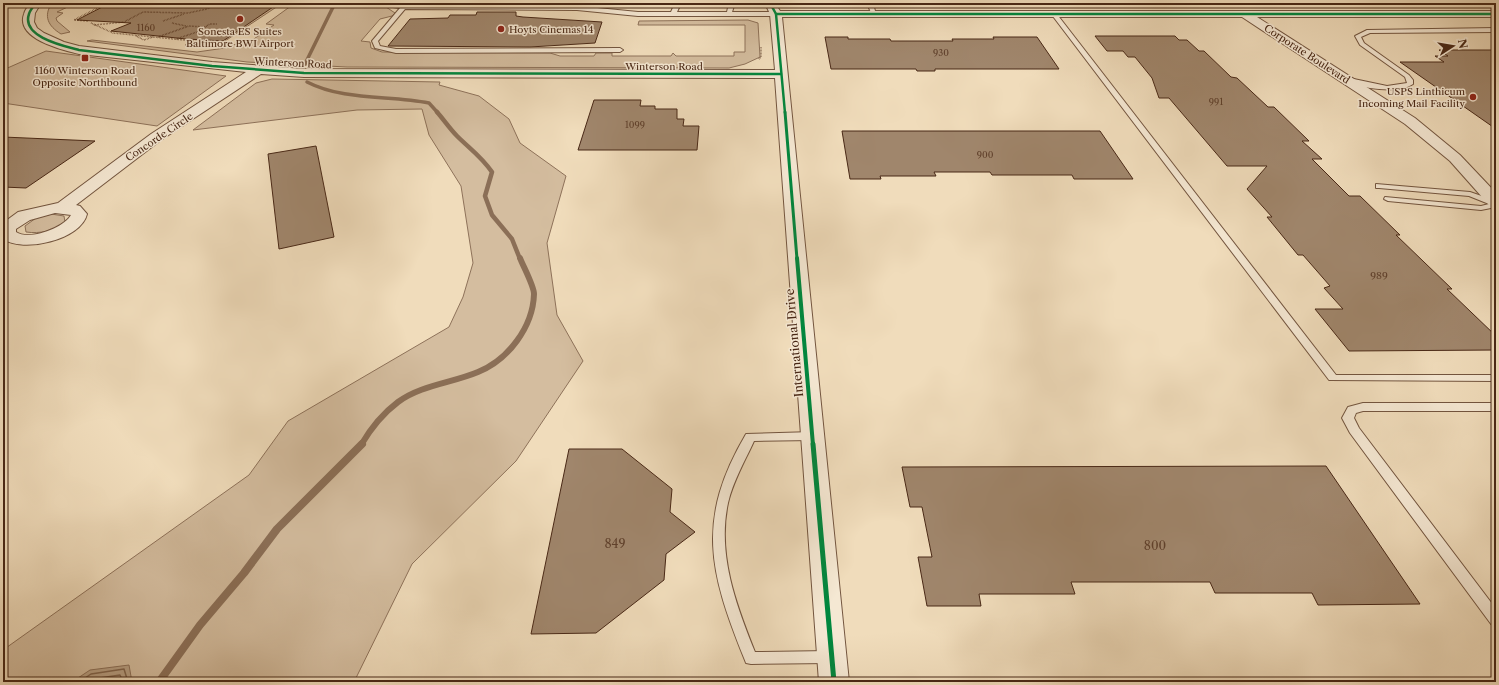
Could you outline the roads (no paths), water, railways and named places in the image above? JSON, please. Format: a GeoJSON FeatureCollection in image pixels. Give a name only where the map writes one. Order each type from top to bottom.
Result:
{"type":"FeatureCollection","features":[{"type":"Feature","properties":{"kind":"street","name":"Winterson Road"},"geometry":{"type":"LineString","coordinates":[[36,3],[29,13],[28,22],[32,30],[42,38],[61,45],[114,54],[258,70],[375,74],[781,74]]}},
{"type":"Feature","properties":{"kind":"street","name":"International Drive"},"geometry":{"type":"LineString","coordinates":[[770,3],[776,14],[834,682]]}},
{"type":"Feature","properties":{"kind":"street"},"geometry":{"type":"LineString","coordinates":[[776,14],[784,3]]}},
{"type":"Feature","properties":{"kind":"street","name":"Corporate Boulevard"},"geometry":{"type":"LineString","coordinates":[[1224,3],[1245,14],[1410,121],[1435,140],[1455,158],[1496,204]]}},
{"type":"Feature","properties":{"kind":"street","name":"Corporate Boulevard"},"geometry":{"type":"LineString","coordinates":[[1232,3],[1245,14]]}},
{"type":"Feature","properties":{"kind":"street"},"geometry":{"type":"LineString","coordinates":[[776,14],[1496,14]]}},
{"type":"Feature","properties":{"kind":"street","name":"Concorde Circle"},"geometry":{"type":"LineString","coordinates":[[63,208],[156,137],[258,70]]}},
{"type":"Feature","properties":{"kind":"lane"},"geometry":{"type":"LineString","coordinates":[[393,3],[395,6],[403,8],[590,8],[622,13],[776,14]]}},
{"type":"Feature","properties":{"kind":"lane"},"geometry":{"type":"LineString","coordinates":[[672,14],[678,3]]}},
{"type":"Feature","properties":{"kind":"lane"},"geometry":{"type":"LineString","coordinates":[[729,14],[732,3]]}},
{"type":"Feature","properties":{"kind":"lane"},"geometry":{"type":"LineString","coordinates":[[870,3],[874,14]]}},
{"type":"Feature","properties":{"kind":"lane"},"geometry":{"type":"LineString","coordinates":[[403,8],[375,41],[377,47],[380,49],[396,51],[620,50]]}},
{"type":"Feature","properties":{"kind":"lane"},"geometry":{"type":"LineString","coordinates":[[1054,14],[1333,378],[1496,378]]}},
{"type":"Feature","properties":{"kind":"lane"},"geometry":{"type":"LineString","coordinates":[[1347,80],[1386,88],[1404,87],[1410,84],[1410,80],[1407,76],[1362,44],[1358,36],[1369,31],[1496,30]]}},
{"type":"Feature","properties":{"kind":"lane"},"geometry":{"type":"LineString","coordinates":[[1379,186],[1470,194],[1496,204]]}},
{"type":"Feature","properties":{"kind":"lane"},"geometry":{"type":"LineString","coordinates":[[1388,199],[1481,208],[1496,204]]}},
{"type":"Feature","properties":{"kind":"lane"},"geometry":{"type":"LineString","coordinates":[[1496,407],[1363,407],[1352,410],[1348,418],[1354,430],[1496,620]]}},
{"type":"Feature","properties":{"kind":"lane"},"geometry":{"type":"LineString","coordinates":[[813,436],[750,437],[731,478],[722,505],[719,535],[721,565],[730,607],[751,658],[832,657]]}},
{"type":"Feature","properties":{"kind":"water"},"geometry":{"type":"Polygon","coordinates":[[[129,665],[132,682],[72,682],[90,670],[129,665]]]}},
{"type":"Feature","properties":{"kind":"waterway"},"geometry":{"type":"LineString","coordinates":[[305,64],[335,3]]}},
{"type":"Feature","properties":{"kind":"waterway"},"geometry":{"type":"LineString","coordinates":[[307,82],[321,88],[351,95],[429,103],[438,113]]}},
{"type":"Feature","properties":{"kind":"waterway"},"geometry":{"type":"LineString","coordinates":[[437,112],[454,133],[480,157],[492,172],[485,196],[492,215],[512,239],[520,259]]}},
{"type":"Feature","properties":{"kind":"waterway"},"geometry":{"type":"LineString","coordinates":[[361,445],[377,422],[387,411],[407,396],[478,372],[489,367],[509,351],[524,330],[533,306],[534,290],[520,258]]}},
{"type":"Feature","properties":{"kind":"waterway"},"geometry":{"type":"LineString","coordinates":[[159,682],[200,625],[244,573],[277,529],[361,445]]}},
{"type":"Feature","properties":{"kind":"place","name":"Sonesta ES Suites Baltimore BWI Airport"},"geometry":{"type":"Point","coordinates":[240,19]}},
{"type":"Feature","properties":{"kind":"place","name":"Hoyts Cinemas 14"},"geometry":{"type":"Point","coordinates":[501,29]}},
{"type":"Feature","properties":{"kind":"place","name":"1160 Winterson Road Opposite Northbound"},"geometry":{"type":"Point","coordinates":[85,58]}},
{"type":"Feature","properties":{"kind":"place","name":"USPS Linthicum Incoming Mail Facility"},"geometry":{"type":"Point","coordinates":[1473,97]}}]}
